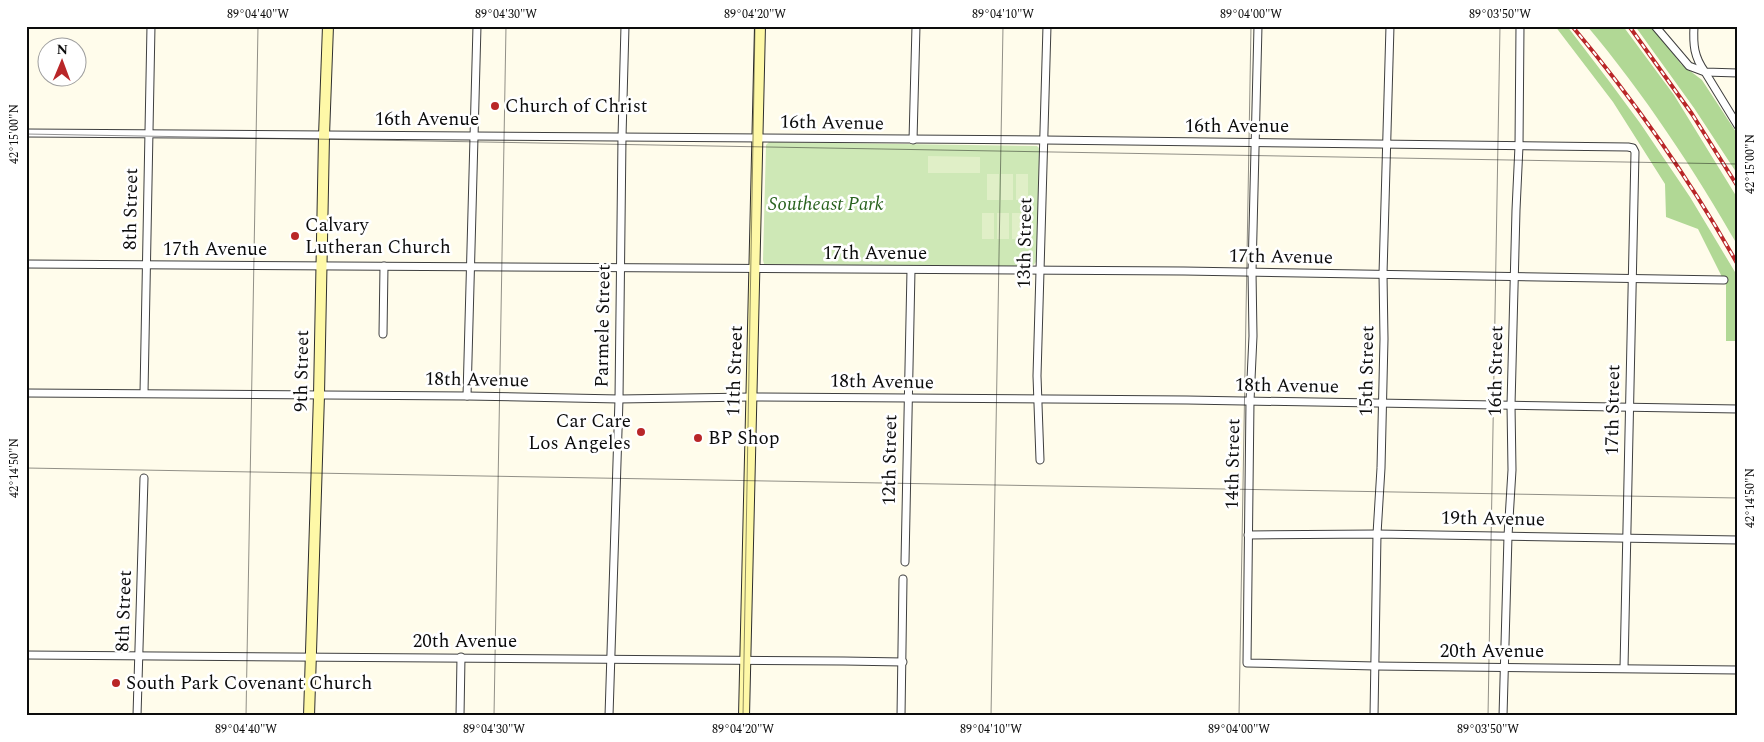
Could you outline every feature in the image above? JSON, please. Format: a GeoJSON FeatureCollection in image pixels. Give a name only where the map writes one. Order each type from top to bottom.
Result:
{"type":"FeatureCollection","features":[{"type":"Feature","properties":{"kind":"street","name":"8th Street"},"geometry":{"type":"LineString","coordinates":[[144,393],[151,26]]}},
{"type":"Feature","properties":{"kind":"street","name":"9th Street"},"geometry":{"type":"LineString","coordinates":[[309,716],[328,26]]}},
{"type":"Feature","properties":{"kind":"street"},"geometry":{"type":"LineString","coordinates":[[467,396],[470,267],[474,202],[473,136],[477,26]]}},
{"type":"Feature","properties":{"kind":"street","name":"Parmele Street"},"geometry":{"type":"LineString","coordinates":[[609,716],[619,399],[625,26]]}},
{"type":"Feature","properties":{"kind":"street","name":"11th Street"},"geometry":{"type":"LineString","coordinates":[[744,716],[760,26]]}},
{"type":"Feature","properties":{"kind":"street"},"geometry":{"type":"LineString","coordinates":[[913,140],[916,26]]}},
{"type":"Feature","properties":{"kind":"street","name":"13th Street"},"geometry":{"type":"LineString","coordinates":[[1040,460],[1038,400],[1047,26]]}},
{"type":"Feature","properties":{"kind":"street","name":"14th Street"},"geometry":{"type":"LineString","coordinates":[[1247,663],[1250,401],[1253,336],[1252,272],[1258,26]]}},
{"type":"Feature","properties":{"kind":"street","name":"15th Street"},"geometry":{"type":"LineString","coordinates":[[1374,716],[1390,26]]}},
{"type":"Feature","properties":{"kind":"street","name":"16th Street"},"geometry":{"type":"LineString","coordinates":[[1503,716],[1508,536],[1512,470],[1511,405],[1519,146],[1520,26]]}},
{"type":"Feature","properties":{"kind":"street"},"geometry":{"type":"LineString","coordinates":[[1655,26],[1689,66],[1705,72],[1738,72]]}},
{"type":"Feature","properties":{"kind":"street"},"geometry":{"type":"LineString","coordinates":[[1694,26],[1697,62],[1738,126]]}},
{"type":"Feature","properties":{"kind":"street","name":"16th Avenue"},"geometry":{"type":"LineString","coordinates":[[26,133],[1386,143],[1628,147],[1632,148],[1635,152]]}},
{"type":"Feature","properties":{"kind":"street","name":"17th Street"},"geometry":{"type":"LineString","coordinates":[[1624,668],[1635,152]]}},
{"type":"Feature","properties":{"kind":"street","name":"17th Avenue"},"geometry":{"type":"LineString","coordinates":[[26,264],[1252,272],[1724,280]]}},
{"type":"Feature","properties":{"kind":"street"},"geometry":{"type":"LineString","coordinates":[[382,334],[384,266]]}},
{"type":"Feature","properties":{"kind":"street","name":"12th Street"},"geometry":{"type":"LineString","coordinates":[[905,562],[911,270]]}},
{"type":"Feature","properties":{"kind":"street","name":"18th Avenue"},"geometry":{"type":"LineString","coordinates":[[26,393],[619,399],[751,397],[1250,401],[1738,409]]}},
{"type":"Feature","properties":{"kind":"street","name":"8th Street"},"geometry":{"type":"LineString","coordinates":[[137,716],[144,478]]}},
{"type":"Feature","properties":{"kind":"street","name":"19th Avenue"},"geometry":{"type":"LineString","coordinates":[[1248,535],[1377,534],[1738,540]]}},
{"type":"Feature","properties":{"kind":"street"},"geometry":{"type":"LineString","coordinates":[[901,716],[904,579]]}},
{"type":"Feature","properties":{"kind":"street","name":"20th Avenue"},"geometry":{"type":"LineString","coordinates":[[26,655],[745,659],[903,662]]}},
{"type":"Feature","properties":{"kind":"street"},"geometry":{"type":"LineString","coordinates":[[460,716],[462,657]]}},
{"type":"Feature","properties":{"kind":"street","name":"20th Avenue"},"geometry":{"type":"LineString","coordinates":[[1247,663],[1738,670]]}},
{"type":"Feature","properties":{"kind":"green space"},"geometry":{"type":"Polygon","coordinates":[[[1555,26],[1567,26],[1640,123],[1690,197],[1738,277],[1738,341],[1726,341],[1726,285],[1698,229],[1666,217],[1665,184],[1613,102],[1555,26]]]}},
{"type":"Feature","properties":{"kind":"green space"},"geometry":{"type":"Polygon","coordinates":[[[1587,26],[1623,26],[1674,95],[1738,199],[1738,246],[1704,189],[1648,105],[1587,26]]]}},
{"type":"Feature","properties":{"kind":"green space"},"geometry":{"type":"Polygon","coordinates":[[[1635,26],[1652,26],[1681,64],[1702,80],[1738,135],[1738,175],[1694,108],[1635,26]]]}},
{"type":"Feature","properties":{"kind":"green space","name":"Southeast Park"},"geometry":{"type":"Polygon","coordinates":[[[769,142],[1037,146],[1039,148],[1038,259],[1032,267],[764,264],[766,145],[769,142]]]}},
{"type":"Feature","properties":{"kind":"green space"},"geometry":{"type":"Polygon","coordinates":[[[928,156],[980,157],[980,173],[928,173],[928,156]]]}},
{"type":"Feature","properties":{"kind":"green space"},"geometry":{"type":"Polygon","coordinates":[[[987,174],[999,174],[999,200],[987,200],[987,174]]]}},
{"type":"Feature","properties":{"kind":"green space"},"geometry":{"type":"Polygon","coordinates":[[[1001,174],[1013,174],[1013,200],[1001,200],[1001,174]]]}},
{"type":"Feature","properties":{"kind":"green space"},"geometry":{"type":"Polygon","coordinates":[[[1016,174],[1028,174],[1028,200],[1016,200],[1016,174]]]}},
{"type":"Feature","properties":{"kind":"green space"},"geometry":{"type":"Polygon","coordinates":[[[982,213],[994,213],[994,239],[982,239],[982,213]]]}},
{"type":"Feature","properties":{"kind":"green space"},"geometry":{"type":"Polygon","coordinates":[[[997,213],[1009,213],[1009,239],[997,239],[997,213]]]}},
{"type":"Feature","properties":{"kind":"green space"},"geometry":{"type":"Polygon","coordinates":[[[1012,213],[1025,213],[1024,239],[1012,239],[1012,213]]]}},
{"type":"Feature","properties":{"kind":"railway"},"geometry":{"type":"LineString","coordinates":[[1572,26],[1661,142],[1701,203],[1738,265]]}},
{"type":"Feature","properties":{"kind":"railway"},"geometry":{"type":"LineString","coordinates":[[1629,26],[1692,114],[1738,187]]}},
{"type":"Feature","properties":{"kind":"place","name":"Church of Christ"},"geometry":{"type":"Point","coordinates":[495,106]}},
{"type":"Feature","properties":{"kind":"place","name":"Calvary Lutheran Church"},"geometry":{"type":"Point","coordinates":[295,236]}},
{"type":"Feature","properties":{"kind":"place","name":"Car Care Los Angeles"},"geometry":{"type":"Point","coordinates":[641,432]}},
{"type":"Feature","properties":{"kind":"place","name":"BP Shop"},"geometry":{"type":"Point","coordinates":[698,438]}},
{"type":"Feature","properties":{"kind":"place","name":"South Park Covenant Church"},"geometry":{"type":"Point","coordinates":[116,683]}}]}
